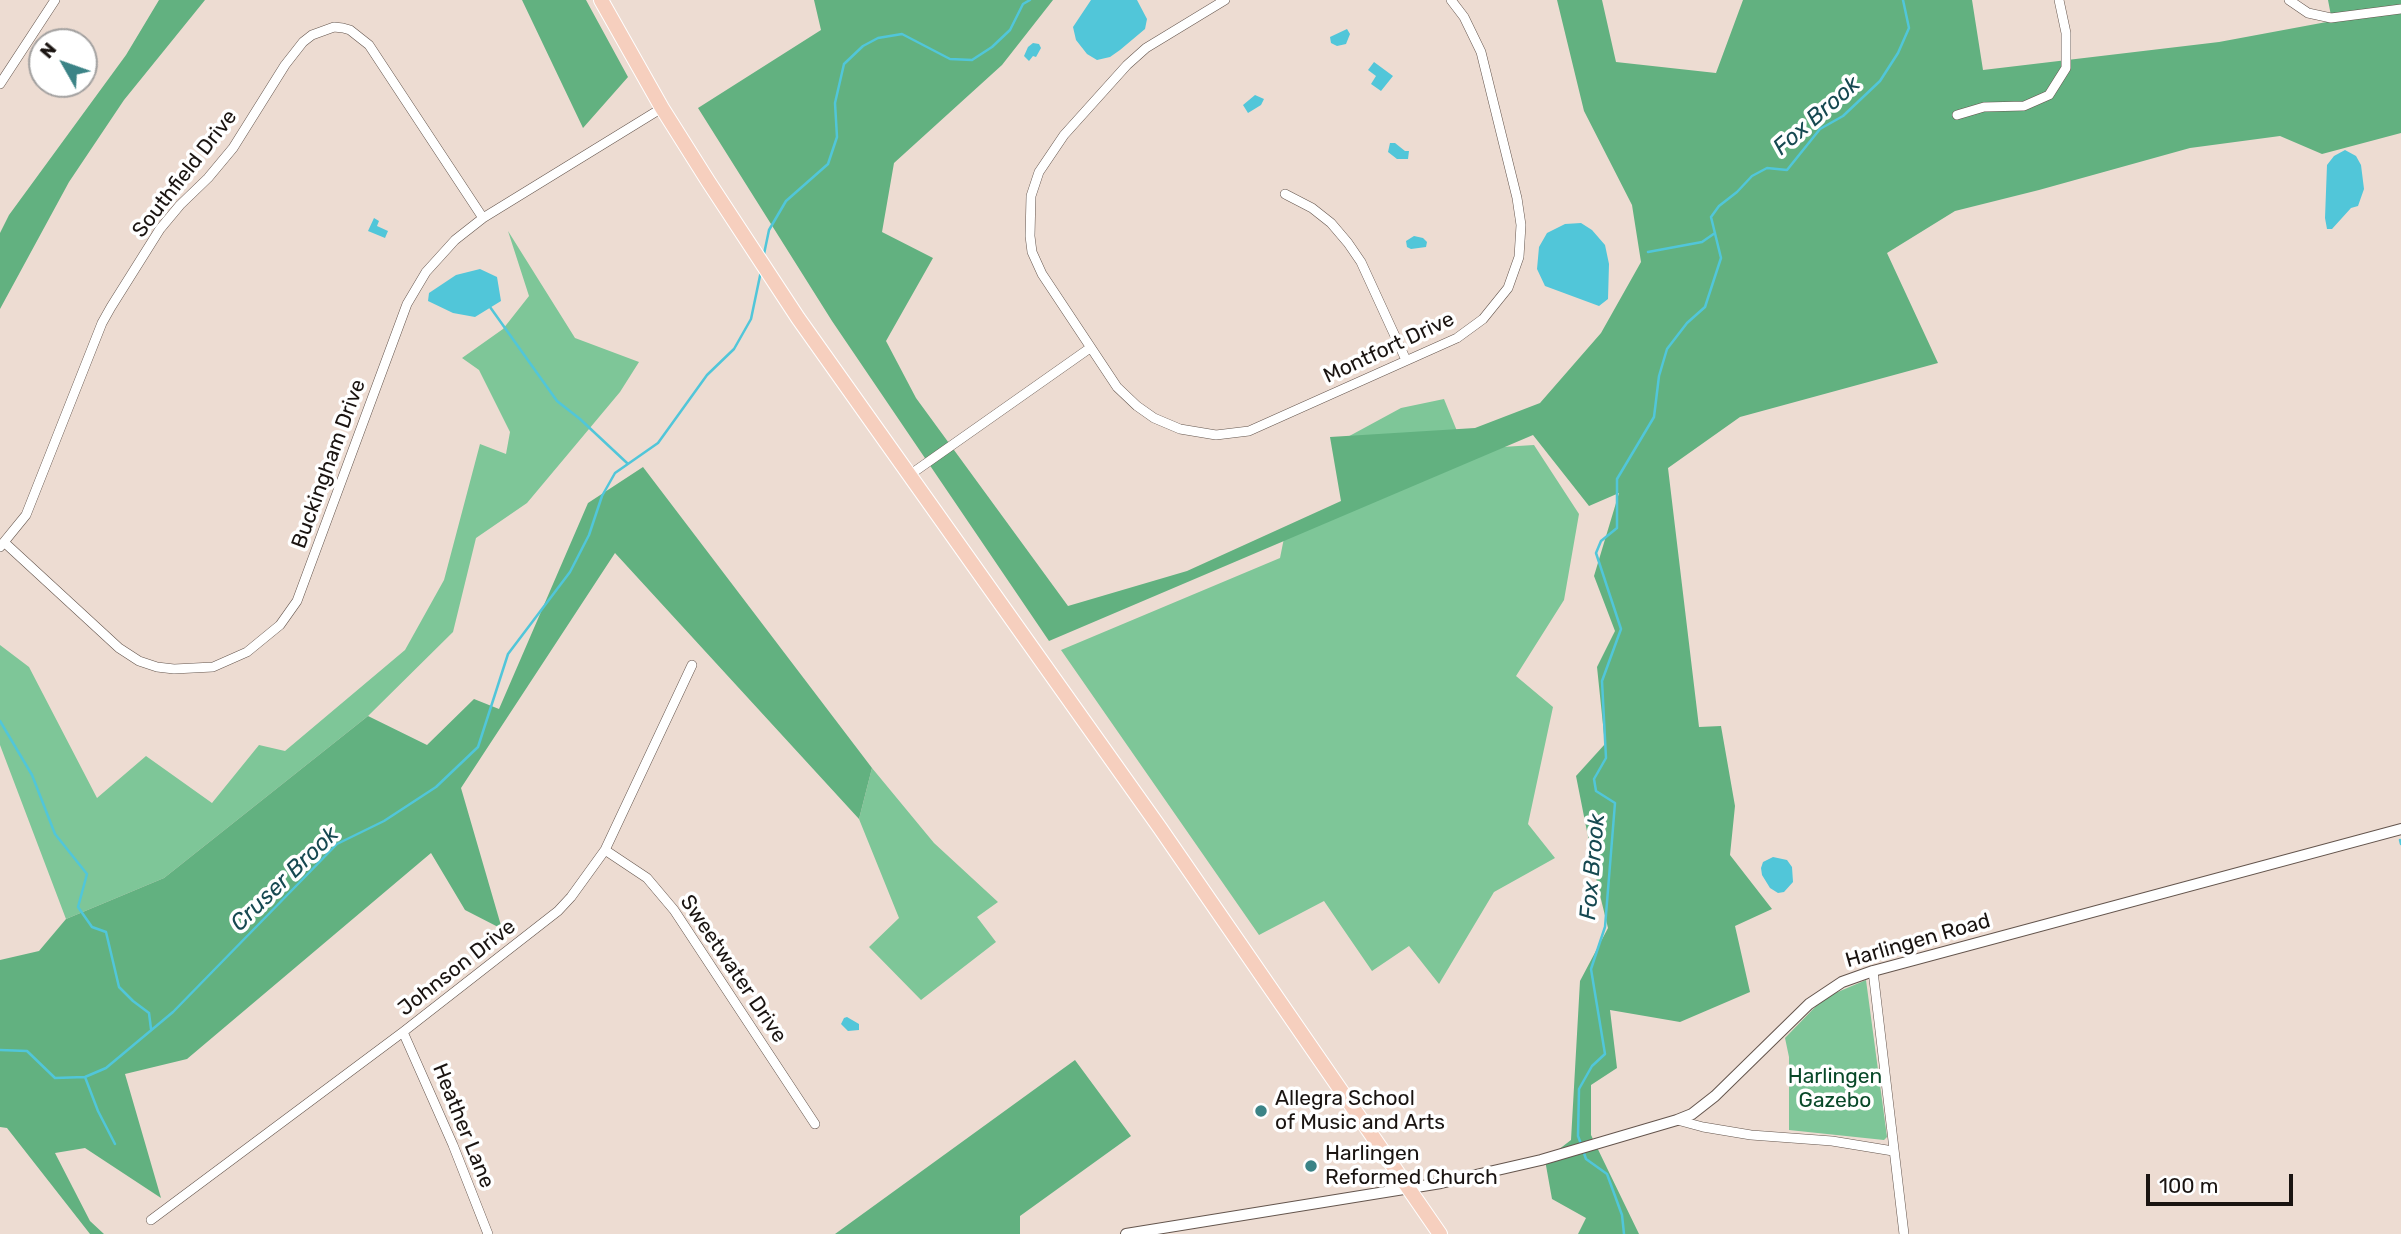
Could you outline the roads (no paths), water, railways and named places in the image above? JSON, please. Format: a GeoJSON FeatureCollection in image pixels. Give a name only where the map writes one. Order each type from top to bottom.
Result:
{"type":"FeatureCollection","features":[{"type":"Feature","properties":{"kind":"highway"},"geometry":{"type":"LineString","coordinates":[[601,0],[662,108],[776,285],[1160,828],[1440,1234]]}},
{"type":"Feature","properties":{"kind":"street"},"geometry":{"type":"LineString","coordinates":[[0,84],[54,0]]}},
{"type":"Feature","properties":{"kind":"street","name":"Montfort Drive"},"geometry":{"type":"LineString","coordinates":[[1225,0],[1146,48],[1127,65],[1064,135],[1040,172],[1031,196],[1030,236],[1032,252],[1042,274],[1117,387],[1137,407],[1154,418],[1180,429],[1216,435],[1249,431],[1457,338],[1483,319],[1508,288],[1519,257],[1521,225],[1517,198],[1481,52],[1464,17],[1451,0]]}},
{"type":"Feature","properties":{"kind":"street"},"geometry":{"type":"LineString","coordinates":[[1957,115],[1984,107],[2024,106],[2049,95],[2066,68],[2066,33],[2059,0]]}},
{"type":"Feature","properties":{"kind":"street"},"geometry":{"type":"LineString","coordinates":[[2289,0],[2308,13],[2331,19],[2401,9]]}},
{"type":"Feature","properties":{"kind":"street","name":"Southfield Drive"},"geometry":{"type":"LineString","coordinates":[[2,545],[26,514],[98,331],[111,307],[160,229],[233,148],[285,65],[312,35],[334,27],[343,28],[369,44],[483,218]]}},
{"type":"Feature","properties":{"kind":"street","name":"Buckingham Drive"},"geometry":{"type":"LineString","coordinates":[[2,545],[119,648],[139,661],[165,668],[213,667],[247,652],[280,625],[297,601],[407,304],[426,272],[440,255],[483,218],[662,108]]}},
{"type":"Feature","properties":{"kind":"street"},"geometry":{"type":"LineString","coordinates":[[1285,194],[1312,208],[1331,223],[1348,243],[1361,262],[1406,360]]}},
{"type":"Feature","properties":{"kind":"street"},"geometry":{"type":"LineString","coordinates":[[911,474],[1090,348]]}},
{"type":"Feature","properties":{"kind":"street","name":"Johnson Drive"},"geometry":{"type":"LineString","coordinates":[[151,1220],[403,1032],[558,911],[605,850],[692,665]]}},
{"type":"Feature","properties":{"kind":"street","name":"Harlingen Road"},"geometry":{"type":"LineString","coordinates":[[1126,1234],[1408,1189],[1572,1152],[1677,1120],[1692,1114],[1715,1096],[1822,994],[1842,982],[1872,971],[2401,829]]}},
{"type":"Feature","properties":{"kind":"street","name":"Sweetwater Drive"},"geometry":{"type":"LineString","coordinates":[[605,850],[647,878],[674,911],[815,1124]]}},
{"type":"Feature","properties":{"kind":"street"},"geometry":{"type":"LineString","coordinates":[[1872,971],[1904,1234]]}},
{"type":"Feature","properties":{"kind":"street","name":"Heather Lane"},"geometry":{"type":"LineString","coordinates":[[403,1032],[453,1145],[488,1234]]}},
{"type":"Feature","properties":{"kind":"street"},"geometry":{"type":"LineString","coordinates":[[1677,1120],[1717,1130],[1832,1141],[1894,1151]]}},
{"type":"Feature","properties":{"kind":"water"},"geometry":{"type":"Polygon","coordinates":[[[1091,0],[1137,0],[1147,19],[1145,29],[1110,57],[1097,60],[1087,54],[1076,40],[1073,27],[1091,0]]]}},
{"type":"Feature","properties":{"kind":"water"},"geometry":{"type":"Polygon","coordinates":[[[1347,29],[1350,34],[1346,44],[1337,46],[1331,43],[1330,37],[1347,29]]]}},
{"type":"Feature","properties":{"kind":"water"},"geometry":{"type":"Polygon","coordinates":[[[1033,43],[1039,44],[1041,48],[1036,57],[1033,56],[1029,61],[1024,56],[1033,43]]]}},
{"type":"Feature","properties":{"kind":"water"},"geometry":{"type":"Polygon","coordinates":[[[1374,62],[1393,76],[1381,91],[1371,84],[1376,76],[1368,70],[1374,62]]]}},
{"type":"Feature","properties":{"kind":"water"},"geometry":{"type":"Polygon","coordinates":[[[1255,95],[1264,99],[1261,105],[1248,113],[1243,105],[1255,95]]]}},
{"type":"Feature","properties":{"kind":"water"},"geometry":{"type":"Polygon","coordinates":[[[1390,143],[1409,151],[1408,159],[1397,159],[1388,152],[1390,143]]]}},
{"type":"Feature","properties":{"kind":"water"},"geometry":{"type":"Polygon","coordinates":[[[2345,150],[2356,156],[2361,165],[2364,189],[2358,206],[2351,208],[2332,229],[2327,229],[2327,165],[2334,156],[2345,150]]]}},
{"type":"Feature","properties":{"kind":"water"},"geometry":{"type":"Polygon","coordinates":[[[374,218],[379,221],[377,226],[388,231],[385,238],[368,231],[374,218]]]}},
{"type":"Feature","properties":{"kind":"water"},"geometry":{"type":"Polygon","coordinates":[[[1581,223],[1592,230],[1605,245],[1609,264],[1608,299],[1599,306],[1545,286],[1537,269],[1539,247],[1547,233],[1565,224],[1581,223]]]}},
{"type":"Feature","properties":{"kind":"water"},"geometry":{"type":"Polygon","coordinates":[[[1414,236],[1423,238],[1427,242],[1426,247],[1407,247],[1406,241],[1414,236]]]}},
{"type":"Feature","properties":{"kind":"water"},"geometry":{"type":"Polygon","coordinates":[[[480,269],[497,277],[501,301],[475,317],[453,313],[428,301],[429,293],[456,275],[480,269]]]}},
{"type":"Feature","properties":{"kind":"water"},"geometry":{"type":"Polygon","coordinates":[[[1773,857],[1787,860],[1792,867],[1793,882],[1784,892],[1778,893],[1770,888],[1762,875],[1763,862],[1773,857]]]}},
{"type":"Feature","properties":{"kind":"water"},"geometry":{"type":"Polygon","coordinates":[[[847,1017],[859,1024],[859,1030],[848,1031],[841,1024],[847,1017]]]}},
{"type":"Feature","properties":{"kind":"waterway","name":"Cruser Brook"},"geometry":{"type":"LineString","coordinates":[[764,254],[769,230],[786,201],[828,164],[837,137],[835,103],[844,64],[863,46],[878,38],[902,34],[950,59],[972,60],[992,47],[1010,30],[1023,4],[1030,0]]}},
{"type":"Feature","properties":{"kind":"waterway","name":"Fox Brook"},"geometry":{"type":"LineString","coordinates":[[1581,1144],[1578,1136],[1579,1089],[1592,1066],[1605,1054],[1591,969],[1605,927],[1615,803],[1596,791],[1594,779],[1606,758],[1602,681],[1621,629],[1596,553],[1601,541],[1617,528],[1617,479],[1654,417],[1659,376],[1667,349],[1687,323],[1705,307],[1721,258],[1711,217],[1719,206],[1752,176],[1767,168],[1787,170],[1820,129],[1843,116],[1880,81],[1898,53],[1909,28],[1903,0]]}},
{"type":"Feature","properties":{"kind":"waterway"},"geometry":{"type":"LineString","coordinates":[[1648,252],[1702,242],[1715,233]]}},
{"type":"Feature","properties":{"kind":"waterway","name":"Cruser Brook"},"geometry":{"type":"LineString","coordinates":[[0,1050],[27,1051],[55,1078],[85,1077],[106,1068],[173,1012],[337,844],[384,821],[436,787],[478,747],[508,654],[570,572],[589,535],[602,496],[615,473],[658,443],[707,375],[734,349],[751,319],[761,271]]}},
{"type":"Feature","properties":{"kind":"waterway"},"geometry":{"type":"LineString","coordinates":[[490,307],[557,401],[627,463]]}},
{"type":"Feature","properties":{"kind":"waterway"},"geometry":{"type":"LineString","coordinates":[[0,721],[32,775],[55,834],[87,874],[78,907],[92,927],[106,932],[119,987],[149,1013],[151,1029]]}},
{"type":"Feature","properties":{"kind":"waterway"},"geometry":{"type":"LineString","coordinates":[[2400,840],[2401,844]]}},
{"type":"Feature","properties":{"kind":"waterway"},"geometry":{"type":"LineString","coordinates":[[85,1077],[115,1144]]}},
{"type":"Feature","properties":{"kind":"waterway","name":"Fox Brook"},"geometry":{"type":"LineString","coordinates":[[1583,1150],[1586,1159],[1607,1174],[1622,1215],[1624,1234]]}},
{"type":"Feature","properties":{"kind":"place","name":"Allegra School of Music and Arts"},"geometry":{"type":"Point","coordinates":[1261,1111]}},
{"type":"Feature","properties":{"kind":"place","name":"Harlingen Reformed Church"},"geometry":{"type":"Point","coordinates":[1311,1166]}},
{"type":"Feature","properties":{"kind":"park label","name":"Harlingen Gazebo"},"geometry":{"type":"Point","coordinates":[1835,1089]}}]}
